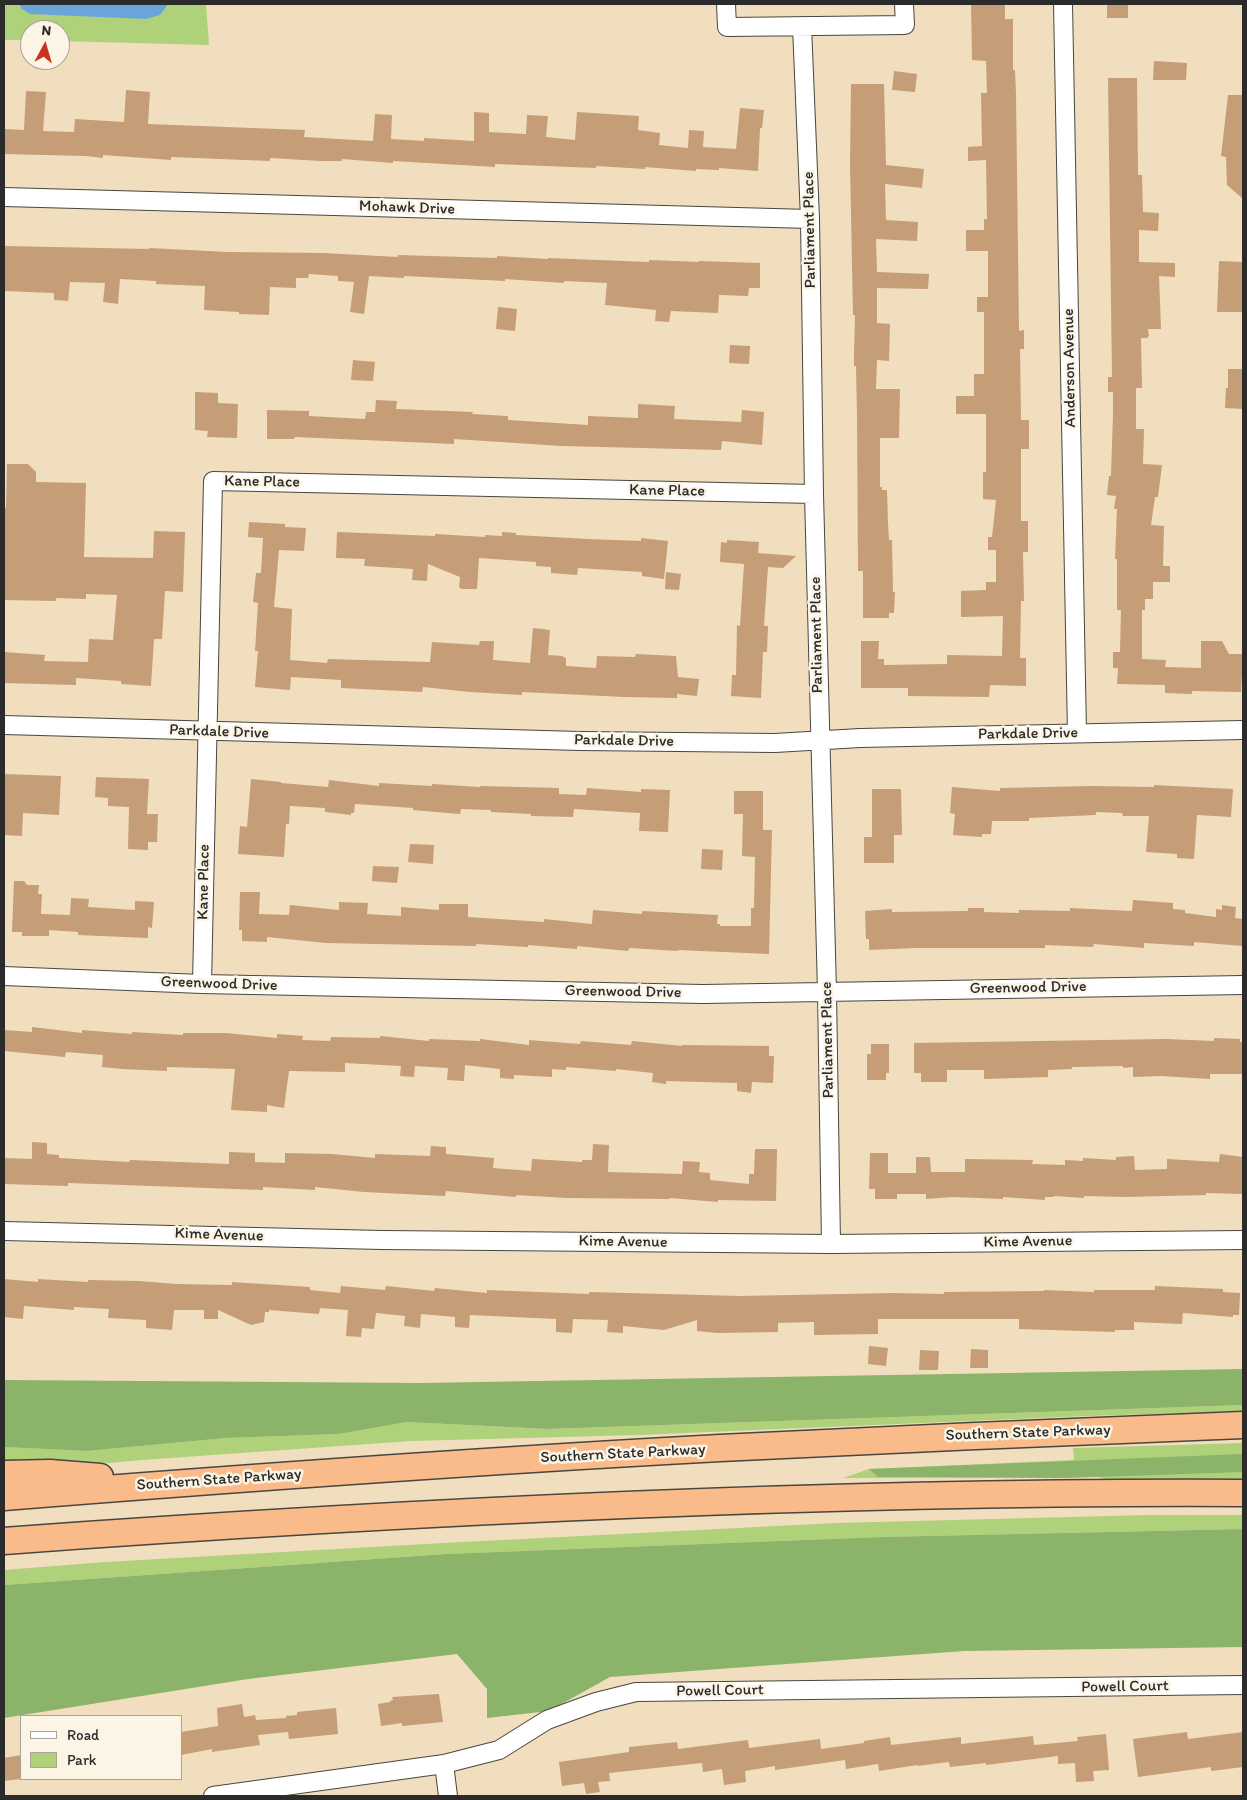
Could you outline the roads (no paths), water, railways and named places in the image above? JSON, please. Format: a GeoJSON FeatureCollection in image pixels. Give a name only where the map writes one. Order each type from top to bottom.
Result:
{"type":"FeatureCollection","features":[{"type":"Feature","properties":{"kind":"highway","name":"Southern State Parkway"},"geometry":{"type":"LineString","coordinates":[[4,1497],[180,1483],[709,1449],[1243,1425]]}},
{"type":"Feature","properties":{"kind":"highway"},"geometry":{"type":"LineString","coordinates":[[4,1474],[50,1473],[180,1483]]}},
{"type":"Feature","properties":{"kind":"highway"},"geometry":{"type":"LineString","coordinates":[[4,1541],[344,1518],[556,1508],[930,1496],[1243,1493]]}},
{"type":"Feature","properties":{"kind":"highway"},"geometry":{"type":"LineString","coordinates":[[4,1557],[85,1535]]}},
{"type":"Feature","properties":{"kind":"street"},"geometry":{"type":"LineString","coordinates":[[726,4],[727,27],[905,25],[904,4]]}},
{"type":"Feature","properties":{"kind":"street","name":"Anderson Avenue"},"geometry":{"type":"LineString","coordinates":[[1063,4],[1077,733]]}},
{"type":"Feature","properties":{"kind":"street","name":"Parliament Place"},"geometry":{"type":"LineString","coordinates":[[802,26],[810,220],[819,740],[827,992],[831,1244]]}},
{"type":"Feature","properties":{"kind":"street","name":"Mohawk Drive"},"geometry":{"type":"LineString","coordinates":[[4,196],[810,220]]}},
{"type":"Feature","properties":{"kind":"street","name":"Kane Place"},"geometry":{"type":"LineString","coordinates":[[202,984],[213,481],[814,494]]}},
{"type":"Feature","properties":{"kind":"street","name":"Parkdale Drive"},"geometry":{"type":"LineString","coordinates":[[4,725],[775,744],[860,738],[1243,730]]}},
{"type":"Feature","properties":{"kind":"street","name":"Greenwood Drive"},"geometry":{"type":"LineString","coordinates":[[4,976],[202,984],[694,994],[1243,985]]}},
{"type":"Feature","properties":{"kind":"street","name":"Kime Avenue"},"geometry":{"type":"LineString","coordinates":[[4,1231],[382,1240],[831,1244],[1243,1240]]}},
{"type":"Feature","properties":{"kind":"street","name":"Powell Court"},"geometry":{"type":"LineString","coordinates":[[213,1796],[444,1764],[499,1750],[547,1720],[596,1702],[636,1692],[1243,1685]]}},
{"type":"Feature","properties":{"kind":"street"},"geometry":{"type":"LineString","coordinates":[[444,1764],[448,1796]]}},
{"type":"Feature","properties":{"kind":"water"},"geometry":{"type":"Polygon","coordinates":[[[19,4],[168,4],[160,15],[146,19],[30,14],[22,9],[19,4]]]}}]}
